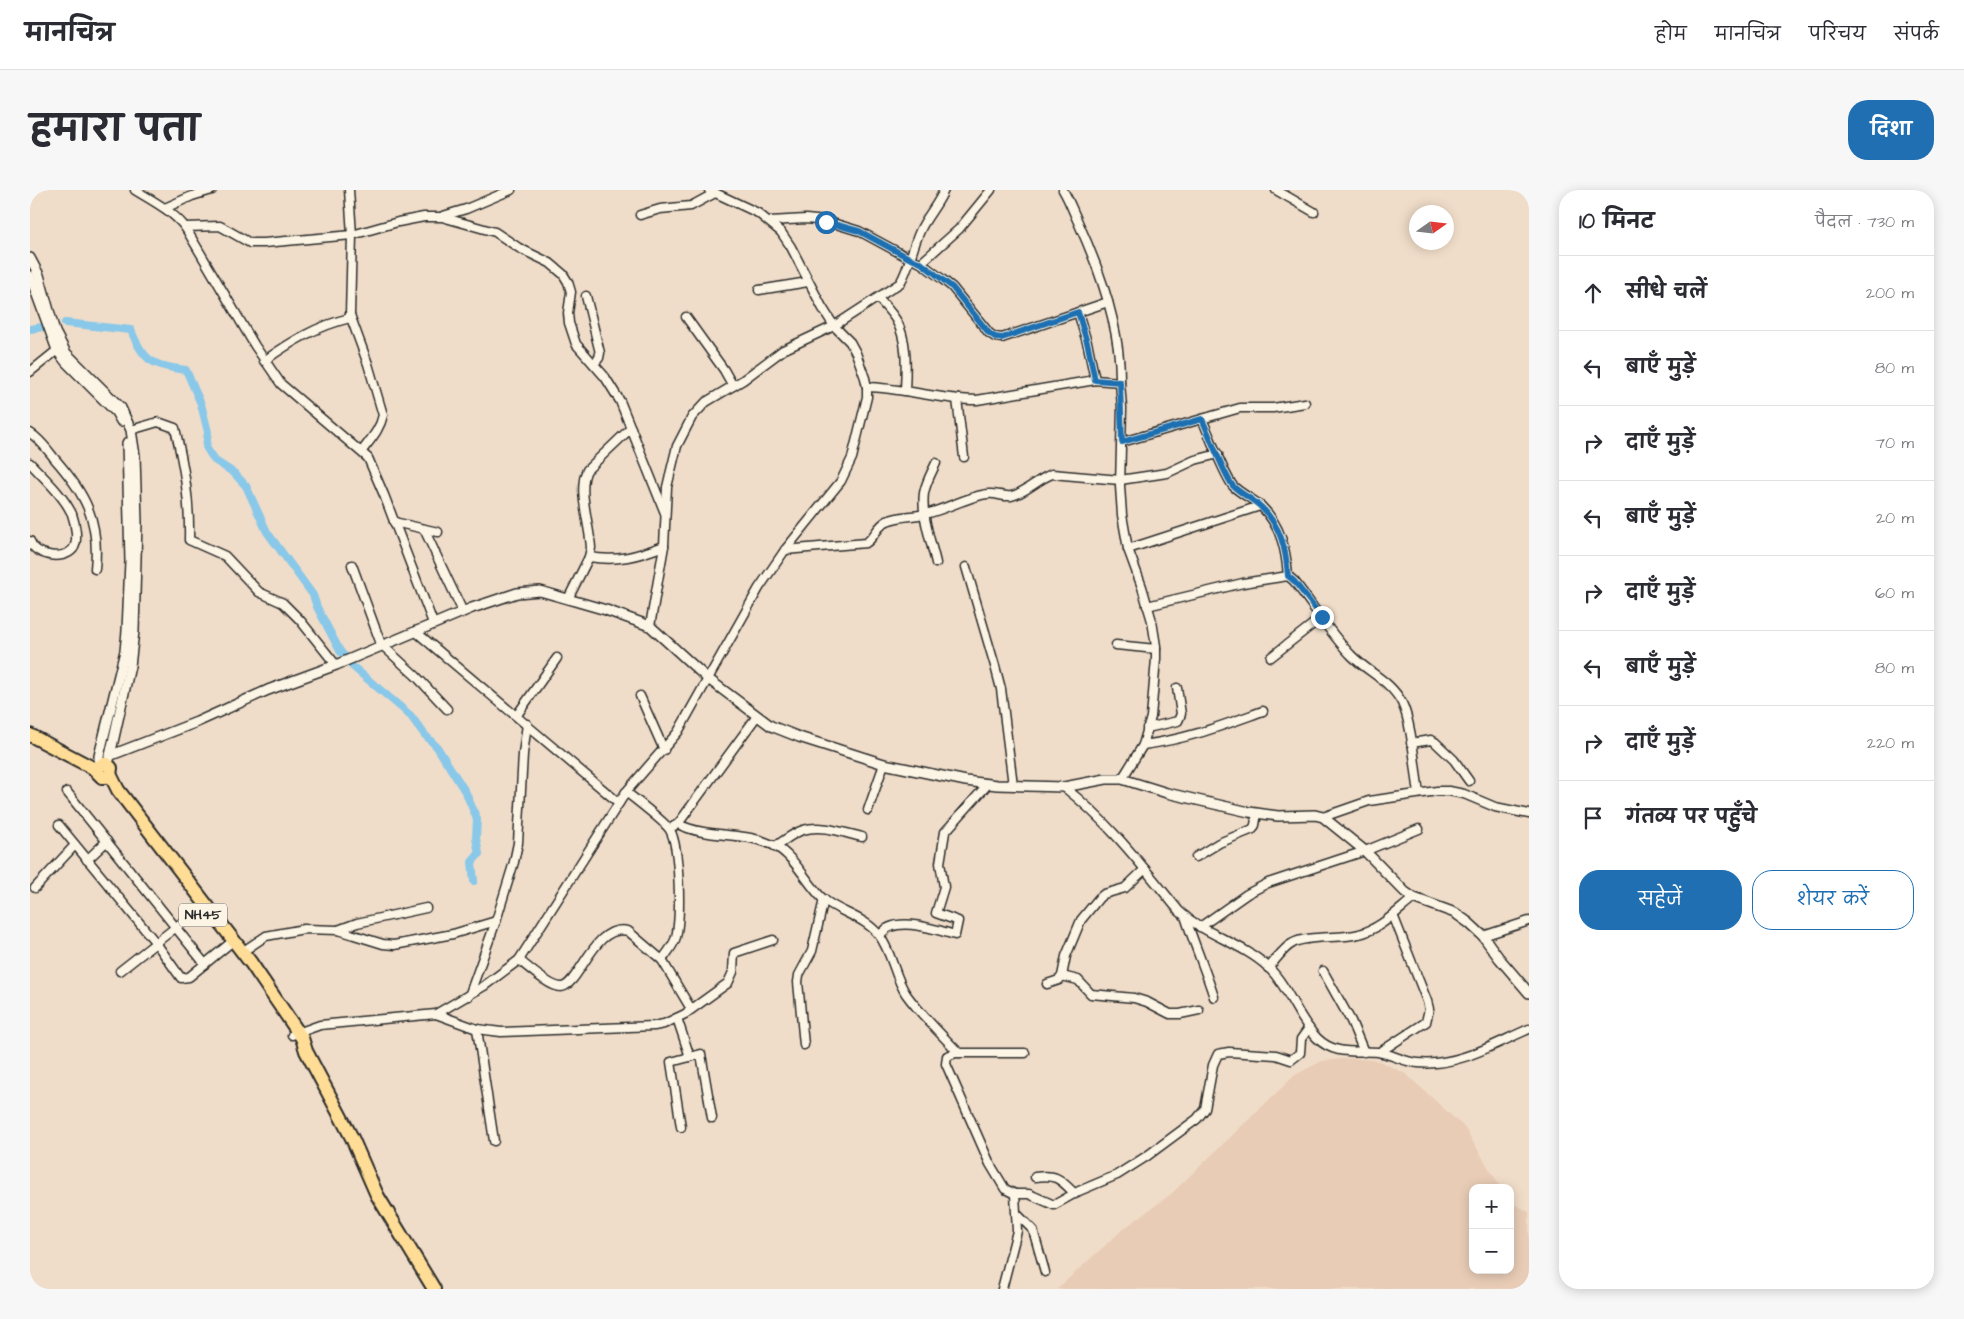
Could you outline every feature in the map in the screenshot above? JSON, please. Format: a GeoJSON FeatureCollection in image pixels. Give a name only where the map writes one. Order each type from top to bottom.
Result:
{"type":"FeatureCollection","features":[{"type":"Feature","properties":{"kind":"highway"},"geometry":{"type":"LineString","coordinates":[[30,735],[105,768]]}},
{"type":"Feature","properties":{"kind":"highway","name":"NH45"},"geometry":{"type":"LineString","coordinates":[[105,768],[107,787],[165,866],[295,1034]]}},
{"type":"Feature","properties":{"kind":"highway","name":"NH45"},"geometry":{"type":"LineString","coordinates":[[105,768],[118,790],[242,952],[306,1051],[352,1138],[377,1195],[434,1289]]}},
{"type":"Feature","properties":{"kind":"street"},"geometry":{"type":"LineString","coordinates":[[135,190],[165,208],[177,217],[185,227],[264,361],[281,384],[294,397],[362,451],[372,466],[433,623]]}},
{"type":"Feature","properties":{"kind":"street"},"geometry":{"type":"LineString","coordinates":[[165,208],[192,196],[212,190]]}},
{"type":"Feature","properties":{"kind":"street"},"geometry":{"type":"LineString","coordinates":[[348,190],[352,235],[350,318],[368,364],[383,416],[377,431],[362,451]]}},
{"type":"Feature","properties":{"kind":"street"},"geometry":{"type":"LineString","coordinates":[[442,217],[511,190]]}},
{"type":"Feature","properties":{"kind":"street"},"geometry":{"type":"LineString","coordinates":[[650,626],[664,546],[667,487],[682,434],[692,417],[706,402],[733,386],[783,350],[834,326],[900,283],[921,229],[944,190]]}},
{"type":"Feature","properties":{"kind":"street"},"geometry":{"type":"LineString","coordinates":[[921,263],[959,229],[991,190]]}},
{"type":"Feature","properties":{"kind":"street"},"geometry":{"type":"LineString","coordinates":[[1063,190],[1091,250],[1108,302],[1116,337],[1120,382],[1122,515],[1128,549],[1142,588],[1155,635],[1156,649],[1152,704],[1147,728],[1143,745],[1122,778]]}},
{"type":"Feature","properties":{"kind":"street"},"geometry":{"type":"LineString","coordinates":[[1276,190],[1314,212]]}},
{"type":"Feature","properties":{"kind":"street"},"geometry":{"type":"LineString","coordinates":[[295,1034],[320,1025],[436,1014],[469,996],[519,960],[619,802],[678,732],[759,588],[785,550],[841,481],[846,471],[858,438],[867,388],[859,361],[850,342],[834,326],[822,307],[791,247],[781,232],[758,213],[712,192],[691,206],[640,215]]}},
{"type":"Feature","properties":{"kind":"street"},"geometry":{"type":"LineString","coordinates":[[185,227],[220,226],[245,241],[254,243],[352,235],[398,222],[424,217],[442,217],[495,232],[519,248],[550,263],[563,274],[570,292],[568,313],[572,334],[582,352],[605,377],[620,401],[665,513]]}},
{"type":"Feature","properties":{"kind":"street"},"geometry":{"type":"LineString","coordinates":[[770,221],[806,219],[844,226],[859,231],[921,263],[952,287],[989,333],[995,337],[1002,338],[1108,302]]}},
{"type":"Feature","properties":{"kind":"street"},"geometry":{"type":"LineString","coordinates":[[30,258],[39,275],[60,348],[116,402],[125,416],[130,430],[135,456],[137,488],[134,631],[130,666],[105,768]]}},
{"type":"Feature","properties":{"kind":"street"},"geometry":{"type":"LineString","coordinates":[[30,276],[66,362],[116,412],[126,434],[130,561],[127,631],[125,651],[99,756],[105,768]]}},
{"type":"Feature","properties":{"kind":"street"},"geometry":{"type":"LineString","coordinates":[[759,290],[808,282]]}},
{"type":"Feature","properties":{"kind":"street"},"geometry":{"type":"LineString","coordinates":[[586,296],[600,353],[599,358],[594,364]]}},
{"type":"Feature","properties":{"kind":"street"},"geometry":{"type":"LineString","coordinates":[[878,298],[894,317],[900,328],[906,354],[905,391]]}},
{"type":"Feature","properties":{"kind":"street"},"geometry":{"type":"LineString","coordinates":[[1078,312],[1095,380]]}},
{"type":"Feature","properties":{"kind":"street"},"geometry":{"type":"LineString","coordinates":[[686,317],[724,370],[733,386]]}},
{"type":"Feature","properties":{"kind":"street"},"geometry":{"type":"LineString","coordinates":[[264,361],[313,330],[329,323],[350,318]]}},
{"type":"Feature","properties":{"kind":"street"},"geometry":{"type":"LineString","coordinates":[[30,372],[60,348]]}},
{"type":"Feature","properties":{"kind":"street"},"geometry":{"type":"LineString","coordinates":[[867,388],[977,400],[1095,380],[1120,382]]}},
{"type":"Feature","properties":{"kind":"street"},"geometry":{"type":"LineString","coordinates":[[958,399],[964,457]]}},
{"type":"Feature","properties":{"kind":"street"},"geometry":{"type":"LineString","coordinates":[[1122,442],[1240,408],[1273,408],[1305,403]]}},
{"type":"Feature","properties":{"kind":"street"},"geometry":{"type":"LineString","coordinates":[[1202,419],[1232,485],[1260,506],[1274,522],[1282,538],[1286,553],[1288,576],[1294,581],[1353,657],[1392,688],[1404,710],[1419,793]]}},
{"type":"Feature","properties":{"kind":"street"},"geometry":{"type":"LineString","coordinates":[[130,430],[158,422],[175,428],[184,467],[190,508],[190,540],[224,556],[259,592],[283,603],[300,620],[336,664]]}},
{"type":"Feature","properties":{"kind":"street"},"geometry":{"type":"LineString","coordinates":[[568,599],[589,558],[590,541],[584,489],[585,474],[631,428]]}},
{"type":"Feature","properties":{"kind":"street"},"geometry":{"type":"LineString","coordinates":[[30,433],[39,440],[70,477],[86,502],[96,533],[95,568]]}},
{"type":"Feature","properties":{"kind":"street"},"geometry":{"type":"LineString","coordinates":[[785,550],[866,543],[871,540],[879,527],[885,522],[925,514],[983,494],[1011,496],[1018,494],[1052,474],[1120,480],[1167,473],[1195,460],[1218,454]]}},
{"type":"Feature","properties":{"kind":"street"},"geometry":{"type":"LineString","coordinates":[[30,463],[72,514],[76,537],[75,544],[69,551],[49,555],[37,551],[30,541]]}},
{"type":"Feature","properties":{"kind":"street"},"geometry":{"type":"LineString","coordinates":[[936,463],[924,494],[925,514],[936,563]]}},
{"type":"Feature","properties":{"kind":"street"},"geometry":{"type":"LineString","coordinates":[[1128,549],[1260,506]]}},
{"type":"Feature","properties":{"kind":"street"},"geometry":{"type":"LineString","coordinates":[[394,522],[438,532]]}},
{"type":"Feature","properties":{"kind":"street"},"geometry":{"type":"LineString","coordinates":[[424,529],[463,612]]}},
{"type":"Feature","properties":{"kind":"street"},"geometry":{"type":"LineString","coordinates":[[589,558],[614,560],[635,556],[664,546]]}},
{"type":"Feature","properties":{"kind":"street"},"geometry":{"type":"LineString","coordinates":[[352,565],[381,644],[416,676],[447,709]]}},
{"type":"Feature","properties":{"kind":"street"},"geometry":{"type":"LineString","coordinates":[[966,567],[1001,689],[1013,785]]}},
{"type":"Feature","properties":{"kind":"street"},"geometry":{"type":"LineString","coordinates":[[1147,606],[1243,583],[1288,576]]}},
{"type":"Feature","properties":{"kind":"street"},"geometry":{"type":"LineString","coordinates":[[105,768],[188,725],[268,690],[352,658],[433,623],[528,590],[551,593],[650,626],[707,678],[771,726],[799,737],[884,764],[988,784],[1064,787],[1122,778],[1167,793],[1257,813],[1278,816],[1316,815],[1323,817],[1365,850],[1405,892],[1414,898],[1454,913],[1470,923],[1483,936],[1529,993]]}},
{"type":"Feature","properties":{"kind":"street"},"geometry":{"type":"LineString","coordinates":[[1271,657],[1322,617]]}},
{"type":"Feature","properties":{"kind":"street"},"geometry":{"type":"LineString","coordinates":[[415,631],[619,802]]}},
{"type":"Feature","properties":{"kind":"street"},"geometry":{"type":"LineString","coordinates":[[1116,645],[1156,649]]}},
{"type":"Feature","properties":{"kind":"street"},"geometry":{"type":"LineString","coordinates":[[517,715],[557,658]]}},
{"type":"Feature","properties":{"kind":"street"},"geometry":{"type":"LineString","coordinates":[[1147,728],[1178,721],[1181,714],[1177,688]]}},
{"type":"Feature","properties":{"kind":"street"},"geometry":{"type":"LineString","coordinates":[[640,696],[664,750]]}},
{"type":"Feature","properties":{"kind":"street"},"geometry":{"type":"LineString","coordinates":[[1143,745],[1174,741],[1263,711]]}},
{"type":"Feature","properties":{"kind":"street"},"geometry":{"type":"LineString","coordinates":[[670,829],[678,824],[757,716]]}},
{"type":"Feature","properties":{"kind":"street"},"geometry":{"type":"LineString","coordinates":[[469,996],[496,921],[514,862],[518,843],[523,754],[527,724]]}},
{"type":"Feature","properties":{"kind":"street"},"geometry":{"type":"LineString","coordinates":[[1410,743],[1431,740],[1435,742],[1454,760],[1469,781]]}},
{"type":"Feature","properties":{"kind":"street"},"geometry":{"type":"LineString","coordinates":[[868,810],[884,764]]}},
{"type":"Feature","properties":{"kind":"street"},"geometry":{"type":"LineString","coordinates":[[880,936],[884,929],[893,924],[932,929],[955,935],[958,921],[936,913],[944,887],[940,863],[945,832],[988,784]]}},
{"type":"Feature","properties":{"kind":"street"},"geometry":{"type":"LineString","coordinates":[[1064,787],[1092,810],[1185,916],[1200,927],[1255,957],[1268,968],[1280,982],[1309,1028],[1319,1040],[1330,1048],[1346,1052],[1380,1052],[1416,1063],[1432,1064],[1450,1062],[1529,1029]]}},
{"type":"Feature","properties":{"kind":"street"},"geometry":{"type":"LineString","coordinates":[[1323,817],[1369,801],[1419,793],[1449,791],[1464,794],[1495,807],[1529,814]]}},
{"type":"Feature","properties":{"kind":"street"},"geometry":{"type":"LineString","coordinates":[[67,792],[205,964]]}},
{"type":"Feature","properties":{"kind":"street"},"geometry":{"type":"LineString","coordinates":[[626,792],[670,829],[678,870],[677,929],[675,939],[662,960]]}},
{"type":"Feature","properties":{"kind":"street"},"geometry":{"type":"LineString","coordinates":[[1196,857],[1218,843],[1253,829],[1257,813]]}},
{"type":"Feature","properties":{"kind":"street"},"geometry":{"type":"LineString","coordinates":[[678,824],[699,832],[747,837],[775,846],[785,854],[824,899],[854,915],[880,936],[906,993],[959,1053]]}},
{"type":"Feature","properties":{"kind":"street"},"geometry":{"type":"LineString","coordinates":[[59,825],[156,943],[182,979],[189,978],[228,945]]}},
{"type":"Feature","properties":{"kind":"street"},"geometry":{"type":"LineString","coordinates":[[775,846],[795,833],[810,828],[822,828],[862,837]]}},
{"type":"Feature","properties":{"kind":"street"},"geometry":{"type":"LineString","coordinates":[[1200,927],[1247,894],[1268,883],[1365,850],[1419,829]]}},
{"type":"Feature","properties":{"kind":"street"},"geometry":{"type":"LineString","coordinates":[[87,860],[107,841]]}},
{"type":"Feature","properties":{"kind":"street"},"geometry":{"type":"LineString","coordinates":[[36,888],[75,845]]}},
{"type":"Feature","properties":{"kind":"street"},"geometry":{"type":"LineString","coordinates":[[1047,984],[1059,980],[1062,976],[1066,956],[1081,920],[1099,898],[1104,894],[1125,888],[1145,869]]}},
{"type":"Feature","properties":{"kind":"street"},"geometry":{"type":"LineString","coordinates":[[1268,968],[1293,942],[1358,934],[1374,928],[1414,898]]}},
{"type":"Feature","properties":{"kind":"street"},"geometry":{"type":"LineString","coordinates":[[804,1045],[798,982],[799,975],[812,951],[824,899]]}},
{"type":"Feature","properties":{"kind":"street"},"geometry":{"type":"LineString","coordinates":[[338,930],[358,923],[426,908]]}},
{"type":"Feature","properties":{"kind":"street"},"geometry":{"type":"LineString","coordinates":[[120,971],[199,909]]}},
{"type":"Feature","properties":{"kind":"street"},"geometry":{"type":"LineString","coordinates":[[1380,1052],[1422,1024],[1428,1016],[1427,1001],[1393,915]]}},
{"type":"Feature","properties":{"kind":"street"},"geometry":{"type":"LineString","coordinates":[[1185,916],[1196,952],[1204,967],[1214,997]]}},
{"type":"Feature","properties":{"kind":"street"},"geometry":{"type":"LineString","coordinates":[[242,952],[266,936],[304,929],[338,930],[383,944],[394,945],[453,934],[496,921]]}},
{"type":"Feature","properties":{"kind":"street"},"geometry":{"type":"LineString","coordinates":[[1483,936],[1528,921]]}},
{"type":"Feature","properties":{"kind":"street"},"geometry":{"type":"LineString","coordinates":[[519,960],[554,986],[565,986],[598,943],[607,936],[622,929],[634,935],[662,960],[691,1009]]}},
{"type":"Feature","properties":{"kind":"street"},"geometry":{"type":"LineString","coordinates":[[436,1014],[477,1030],[501,1032],[654,1026],[677,1018],[728,983],[733,972],[734,953],[773,940]]}},
{"type":"Feature","properties":{"kind":"street"},"geometry":{"type":"LineString","coordinates":[[1323,971],[1348,1016],[1364,1052]]}},
{"type":"Feature","properties":{"kind":"street"},"geometry":{"type":"LineString","coordinates":[[1062,976],[1078,980],[1091,994],[1134,998],[1147,1002],[1170,1014],[1199,1010]]}},
{"type":"Feature","properties":{"kind":"street"},"geometry":{"type":"LineString","coordinates":[[677,1018],[690,1057]]}},
{"type":"Feature","properties":{"kind":"street"},"geometry":{"type":"LineString","coordinates":[[1025,1052],[959,1053],[947,1056],[946,1064],[948,1073],[990,1164],[1005,1188],[1015,1194],[1028,1194],[1054,1205],[1117,1175],[1147,1156],[1197,1119],[1205,1109],[1213,1066],[1218,1054],[1229,1052],[1276,1055],[1291,1060],[1299,1055],[1301,1039],[1309,1028]]}},
{"type":"Feature","properties":{"kind":"street"},"geometry":{"type":"LineString","coordinates":[[477,1030],[494,1141]]}},
{"type":"Feature","properties":{"kind":"street"},"geometry":{"type":"LineString","coordinates":[[681,1127],[671,1062],[701,1054],[712,1118]]}},
{"type":"Feature","properties":{"kind":"street"},"geometry":{"type":"LineString","coordinates":[[1035,1177],[1054,1176],[1059,1178],[1075,1194]]}},
{"type":"Feature","properties":{"kind":"street"},"geometry":{"type":"LineString","coordinates":[[1002,1289],[1017,1230],[1015,1194]]}},
{"type":"Feature","properties":{"kind":"street"},"geometry":{"type":"LineString","coordinates":[[1017,1214],[1033,1230],[1045,1272]]}},
{"type":"Feature","properties":{"kind":"shaded area"},"geometry":{"type":"Polygon","coordinates":[[[1353,1058],[1379,1061],[1406,1074],[1464,1127],[1499,1184],[1469,1184],[1469,1274],[1514,1274],[1514,1204],[1529,1212],[1529,1289],[1057,1289],[1122,1230],[1171,1194],[1295,1075],[1322,1061],[1353,1058]]]}},
{"type":"Feature","properties":{"kind":"waterway"},"geometry":{"type":"LineString","coordinates":[[65,323],[131,330],[145,356],[158,364],[186,370],[201,404],[208,432],[206,447],[214,460],[234,473],[246,486],[267,532],[313,595],[317,607],[340,651],[352,666],[410,715],[437,747],[466,793],[477,819],[476,838],[479,854],[472,862],[474,881]]}},
{"type":"Feature","properties":{"kind":"waterway"},"geometry":{"type":"LineString","coordinates":[[30,329],[43,327]]}},
{"type":"Feature","properties":{"kind":"route"},"geometry":{"type":"LineString","coordinates":[[826,222],[859,231],[921,263],[952,287],[989,333],[995,337],[1002,338],[1078,312],[1095,380],[1120,382],[1122,442],[1202,419],[1232,485],[1260,506],[1274,522],[1282,538],[1286,553],[1288,576],[1322,617]]}}]}
